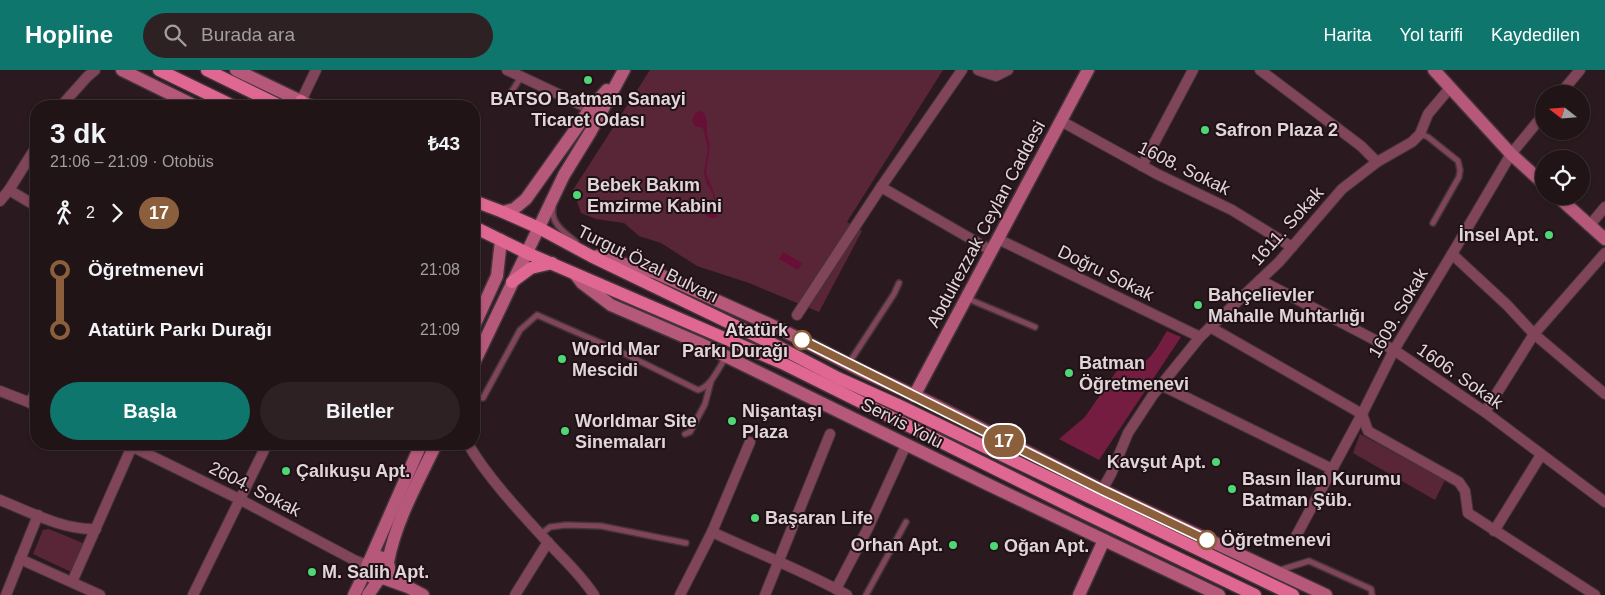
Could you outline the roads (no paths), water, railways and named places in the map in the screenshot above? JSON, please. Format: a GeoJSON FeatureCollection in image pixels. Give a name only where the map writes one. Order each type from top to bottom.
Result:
{"type":"FeatureCollection","features":[{"type":"Feature","properties":{"kind":"main road"},"geometry":{"type":"LineString","coordinates":[[159,70],[221,100]]}},
{"type":"Feature","properties":{"kind":"main road"},"geometry":{"type":"LineString","coordinates":[[207,70],[268,100]]}},
{"type":"Feature","properties":{"kind":"main road","name":"Turgut Özal Bulvarı"},"geometry":{"type":"LineString","coordinates":[[480,203],[539,228],[591,256],[773,344],[838,378],[1293,595]]}},
{"type":"Feature","properties":{"kind":"main road","name":"Turgut Özal Bulvarı"},"geometry":{"type":"LineString","coordinates":[[480,230],[527,253],[782,363],[1084,514],[1255,595]]}},
{"type":"Feature","properties":{"kind":"main road"},"geometry":{"type":"LineString","coordinates":[[512,282],[531,268],[552,263]]}},
{"type":"Feature","properties":{"kind":"street"},"geometry":{"type":"LineString","coordinates":[[66,100],[95,70]]}},
{"type":"Feature","properties":{"kind":"street"},"geometry":{"type":"LineString","coordinates":[[122,70],[184,100]]}},
{"type":"Feature","properties":{"kind":"street"},"geometry":{"type":"LineString","coordinates":[[236,70],[294,100]]}},
{"type":"Feature","properties":{"kind":"street"},"geometry":{"type":"LineString","coordinates":[[305,100],[308,87],[316,70]]}},
{"type":"Feature","properties":{"kind":"street"},"geometry":{"type":"LineString","coordinates":[[507,70],[590,109]]}},
{"type":"Feature","properties":{"kind":"street"},"geometry":{"type":"LineString","coordinates":[[798,315],[962,70]]}},
{"type":"Feature","properties":{"kind":"street"},"geometry":{"type":"LineString","coordinates":[[978,70],[996,76],[1008,70]]}},
{"type":"Feature","properties":{"kind":"street","name":"Abdulrezzak Ceylan Caddesi"},"geometry":{"type":"LineString","coordinates":[[914,396],[1088,70]]}},
{"type":"Feature","properties":{"kind":"street"},"geometry":{"type":"LineString","coordinates":[[1142,166],[1193,70]]}},
{"type":"Feature","properties":{"kind":"street"},"geometry":{"type":"LineString","coordinates":[[1260,70],[1361,146],[1377,162]]}},
{"type":"Feature","properties":{"kind":"street"},"geometry":{"type":"LineString","coordinates":[[1434,70],[1449,89],[1511,154],[1535,176]]}},
{"type":"Feature","properties":{"kind":"street"},"geometry":{"type":"LineString","coordinates":[[1568,85],[1580,70]]}},
{"type":"Feature","properties":{"kind":"street"},"geometry":{"type":"LineString","coordinates":[[503,212],[514,209],[526,199],[590,109],[623,71]]}},
{"type":"Feature","properties":{"kind":"street"},"geometry":{"type":"LineString","coordinates":[[480,349],[564,175],[591,131],[623,71]]}},
{"type":"Feature","properties":{"kind":"street","name":"1611. Sokak"},"geometry":{"type":"LineString","coordinates":[[1102,490],[1111,474],[1128,433],[1161,385],[1200,337],[1292,247],[1342,189],[1377,162],[1412,142],[1420,134],[1428,114],[1449,89]]}},
{"type":"Feature","properties":{"kind":"street","name":"1608. Sokak"},"geometry":{"type":"LineString","coordinates":[[1060,121],[1142,166],[1232,210],[1292,247]]}},
{"type":"Feature","properties":{"kind":"street","name":"1609. Sokak"},"geometry":{"type":"LineString","coordinates":[[1295,538],[1362,414],[1394,350],[1511,154],[1535,125]]}},
{"type":"Feature","properties":{"kind":"street"},"geometry":{"type":"LineString","coordinates":[[0,201],[30,157]]}},
{"type":"Feature","properties":{"kind":"street","name":"Doğru Sokak"},"geometry":{"type":"LineString","coordinates":[[882,187],[995,245],[1200,337]]}},
{"type":"Feature","properties":{"kind":"street"},"geometry":{"type":"LineString","coordinates":[[9,190],[30,202]]}},
{"type":"Feature","properties":{"kind":"street"},"geometry":{"type":"LineString","coordinates":[[1567,205],[1605,239]]}},
{"type":"Feature","properties":{"kind":"street"},"geometry":{"type":"LineString","coordinates":[[1590,225],[1605,207]]}},
{"type":"Feature","properties":{"kind":"street"},"geometry":{"type":"LineString","coordinates":[[480,313],[497,276],[501,240]]}},
{"type":"Feature","properties":{"kind":"street"},"geometry":{"type":"LineString","coordinates":[[1485,412],[1534,334],[1605,253]]}},
{"type":"Feature","properties":{"kind":"street"},"geometry":{"type":"LineString","coordinates":[[1452,254],[1507,304],[1534,334],[1605,394]]}},
{"type":"Feature","properties":{"kind":"street"},"geometry":{"type":"LineString","coordinates":[[591,256],[603,257],[656,273],[782,330],[1102,490],[1326,595]]}},
{"type":"Feature","properties":{"kind":"street","name":"Servis Yolu"},"geometry":{"type":"LineString","coordinates":[[575,274],[582,283],[611,305],[726,356],[906,445],[1219,595]]}},
{"type":"Feature","properties":{"kind":"street","name":"1606. Sokak"},"geometry":{"type":"LineString","coordinates":[[1260,280],[1394,350],[1485,412],[1605,502]]}},
{"type":"Feature","properties":{"kind":"street"},"geometry":{"type":"LineString","coordinates":[[1210,327],[1362,414],[1368,431],[1459,482],[1465,491],[1468,513],[1595,595]]}},
{"type":"Feature","properties":{"kind":"street"},"geometry":{"type":"LineString","coordinates":[[1161,385],[1332,469]]}},
{"type":"Feature","properties":{"kind":"street"},"geometry":{"type":"LineString","coordinates":[[0,391],[30,403]]}},
{"type":"Feature","properties":{"kind":"street"},"geometry":{"type":"LineString","coordinates":[[765,595],[830,434]]}},
{"type":"Feature","properties":{"kind":"street"},"geometry":{"type":"LineString","coordinates":[[680,595],[712,532],[750,442]]}},
{"type":"Feature","properties":{"kind":"street"},"geometry":{"type":"LineString","coordinates":[[836,589],[868,528],[906,445]]}},
{"type":"Feature","properties":{"kind":"street"},"geometry":{"type":"LineString","coordinates":[[72,582],[96,529],[128,450]]}},
{"type":"Feature","properties":{"kind":"street","name":"2604. Sokak"},"geometry":{"type":"LineString","coordinates":[[142,450],[368,565]]}},
{"type":"Feature","properties":{"kind":"street"},"geometry":{"type":"LineString","coordinates":[[193,595],[264,450]]}},
{"type":"Feature","properties":{"kind":"street"},"geometry":{"type":"LineString","coordinates":[[354,595],[417,450]]}},
{"type":"Feature","properties":{"kind":"street"},"geometry":{"type":"LineString","coordinates":[[368,595],[388,573],[392,542],[400,520],[433,450]]}},
{"type":"Feature","properties":{"kind":"street"},"geometry":{"type":"LineString","coordinates":[[471,450],[477,460],[544,538],[584,580],[594,595]]}},
{"type":"Feature","properties":{"kind":"street"},"geometry":{"type":"LineString","coordinates":[[1494,531],[1541,455]]}},
{"type":"Feature","properties":{"kind":"street"},"geometry":{"type":"LineString","coordinates":[[0,500],[38,515],[84,529],[96,529]]}},
{"type":"Feature","properties":{"kind":"street"},"geometry":{"type":"LineString","coordinates":[[6,595],[38,515]]}},
{"type":"Feature","properties":{"kind":"street"},"geometry":{"type":"LineString","coordinates":[[712,532],[805,573],[848,595]]}},
{"type":"Feature","properties":{"kind":"street"},"geometry":{"type":"LineString","coordinates":[[515,595],[544,538]]}},
{"type":"Feature","properties":{"kind":"street"},"geometry":{"type":"LineString","coordinates":[[1079,595],[1104,540]]}},
{"type":"Feature","properties":{"kind":"street"},"geometry":{"type":"LineString","coordinates":[[368,565],[379,557],[388,564],[408,587]]}},
{"type":"Feature","properties":{"kind":"street"},"geometry":{"type":"LineString","coordinates":[[20,559],[100,595]]}},
{"type":"Feature","properties":{"kind":"street"},"geometry":{"type":"LineString","coordinates":[[368,565],[372,578],[408,587],[423,595]]}},
{"type":"Feature","properties":{"kind":"lane"},"geometry":{"type":"LineString","coordinates":[[512,91],[521,77]]}},
{"type":"Feature","properties":{"kind":"lane"},"geometry":{"type":"LineString","coordinates":[[1420,134],[1428,137],[1458,161],[1459,165],[1458,177],[1433,223]]}},
{"type":"Feature","properties":{"kind":"lane"},"geometry":{"type":"LineString","coordinates":[[556,193],[552,213],[557,225],[591,256]]}},
{"type":"Feature","properties":{"kind":"lane"},"geometry":{"type":"LineString","coordinates":[[848,364],[894,294],[899,283]]}},
{"type":"Feature","properties":{"kind":"lane"},"geometry":{"type":"LineString","coordinates":[[966,298],[1035,327]]}},
{"type":"Feature","properties":{"kind":"lane"},"geometry":{"type":"LineString","coordinates":[[480,397],[483,398],[520,330],[538,315],[619,351],[698,390],[703,389],[726,356]]}},
{"type":"Feature","properties":{"kind":"lane"},"geometry":{"type":"LineString","coordinates":[[685,434],[690,432],[705,404],[712,378]]}},
{"type":"Feature","properties":{"kind":"lane"},"geometry":{"type":"LineString","coordinates":[[866,595],[906,522]]}},
{"type":"Feature","properties":{"kind":"lane"},"geometry":{"type":"LineString","coordinates":[[544,538],[550,527],[566,525],[601,526],[686,543]]}},
{"type":"Feature","properties":{"kind":"lane"},"geometry":{"type":"LineString","coordinates":[[1275,572],[1309,561],[1371,589],[1372,595]]}},
{"type":"Feature","properties":{"kind":"place","name":"BATSO Batman Sanayi Ticaret Odası"},"geometry":{"type":"Point","coordinates":[588,80]}},
{"type":"Feature","properties":{"kind":"place","name":"Safron Plaza 2"},"geometry":{"type":"Point","coordinates":[1205,130]}},
{"type":"Feature","properties":{"kind":"place","name":"Bebek Bakım Emzirme Kabini"},"geometry":{"type":"Point","coordinates":[577,195]}},
{"type":"Feature","properties":{"kind":"place","name":"İnsel Apt."},"geometry":{"type":"Point","coordinates":[1549,235]}},
{"type":"Feature","properties":{"kind":"place","name":"Bahçelievler Mahalle Muhtarlığı"},"geometry":{"type":"Point","coordinates":[1198,305]}},
{"type":"Feature","properties":{"kind":"place","name":"Atatürk Parkı Durağı"},"geometry":{"type":"Point","coordinates":[802,340]}},
{"type":"Feature","properties":{"kind":"place","name":"World Mar Mescidi"},"geometry":{"type":"Point","coordinates":[562,359]}},
{"type":"Feature","properties":{"kind":"place","name":"Batman Öğretmenevi"},"geometry":{"type":"Point","coordinates":[1069,373]}},
{"type":"Feature","properties":{"kind":"place","name":"Nişantaşı Plaza"},"geometry":{"type":"Point","coordinates":[732,421]}},
{"type":"Feature","properties":{"kind":"place","name":"Worldmar Site Sinemaları"},"geometry":{"type":"Point","coordinates":[565,431]}},
{"type":"Feature","properties":{"kind":"place","name":"Kavşut Apt."},"geometry":{"type":"Point","coordinates":[1216,462]}},
{"type":"Feature","properties":{"kind":"place","name":"Çalıkuşu Apt."},"geometry":{"type":"Point","coordinates":[286,471]}},
{"type":"Feature","properties":{"kind":"place","name":"Basın İlan Kurumu Batman Şüb."},"geometry":{"type":"Point","coordinates":[1232,489]}},
{"type":"Feature","properties":{"kind":"place","name":"Başaran Life"},"geometry":{"type":"Point","coordinates":[755,518]}},
{"type":"Feature","properties":{"kind":"place","name":"Öğretmenevi"},"geometry":{"type":"Point","coordinates":[1207,540]}},
{"type":"Feature","properties":{"kind":"place","name":"Orhan Apt."},"geometry":{"type":"Point","coordinates":[953,545]}},
{"type":"Feature","properties":{"kind":"place","name":"Oğan Apt."},"geometry":{"type":"Point","coordinates":[994,546]}},
{"type":"Feature","properties":{"kind":"place","name":"M. Salih Apt."},"geometry":{"type":"Point","coordinates":[312,572]}}]}
